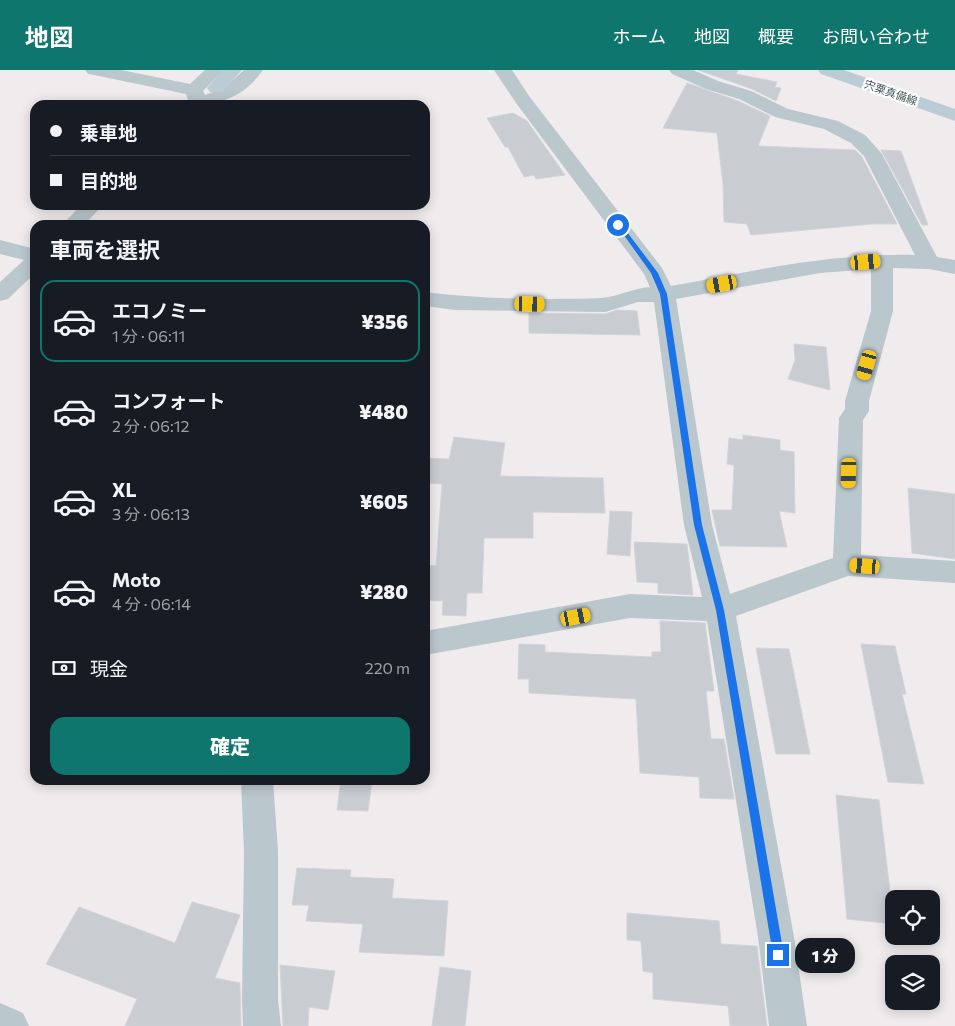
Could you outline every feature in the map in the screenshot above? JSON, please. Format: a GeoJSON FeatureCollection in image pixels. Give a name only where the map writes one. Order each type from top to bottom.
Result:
{"type":"FeatureCollection","features":[{"type":"Feature","properties":{"kind":"main road"},"geometry":{"type":"LineString","coordinates":[[216,79],[233,70]]}},
{"type":"Feature","properties":{"kind":"main road","name":"宍粟真備線"},"geometry":{"type":"LineString","coordinates":[[827,70],[955,114]]}},
{"type":"Feature","properties":{"kind":"street"},"geometry":{"type":"LineString","coordinates":[[94,70],[197,100],[230,92],[254,70]]}},
{"type":"Feature","properties":{"kind":"street"},"geometry":{"type":"LineString","coordinates":[[503,70],[522,99],[654,273],[664,294],[698,525],[720,610],[776,937],[788,1026]]}},
{"type":"Feature","properties":{"kind":"street"},"geometry":{"type":"LineString","coordinates":[[678,70],[712,85],[746,95],[782,113],[831,125],[858,139],[872,154],[929,262]]}},
{"type":"Feature","properties":{"kind":"street"},"geometry":{"type":"LineString","coordinates":[[197,100],[216,79]]}},
{"type":"Feature","properties":{"kind":"street"},"geometry":{"type":"LineString","coordinates":[[77,220],[88,210]]}},
{"type":"Feature","properties":{"kind":"street"},"geometry":{"type":"LineString","coordinates":[[0,247],[30,255]]}},
{"type":"Feature","properties":{"kind":"street"},"geometry":{"type":"LineString","coordinates":[[846,565],[851,418],[857,411],[857,401],[882,311],[882,261]]}},
{"type":"Feature","properties":{"kind":"street"},"geometry":{"type":"LineString","coordinates":[[430,300],[455,303],[605,305],[637,295],[664,294],[820,266],[882,261],[929,262],[955,266]]}},
{"type":"Feature","properties":{"kind":"street"},"geometry":{"type":"LineString","coordinates":[[0,294],[30,266]]}},
{"type":"Feature","properties":{"kind":"street"},"geometry":{"type":"LineString","coordinates":[[430,643],[630,606],[720,610],[846,565],[955,572]]}},
{"type":"Feature","properties":{"kind":"street"},"geometry":{"type":"LineString","coordinates":[[257,785],[261,852],[260,1000],[262,1026]]}},
{"type":"Feature","properties":{"kind":"street"},"geometry":{"type":"LineString","coordinates":[[0,1022],[10,1026]]}},
{"type":"Feature","properties":{"kind":"building"},"geometry":{"type":"Polygon","coordinates":[[[698,70],[738,70],[736,74],[777,82],[775,87],[781,88],[776,101],[752,89],[698,70]]]}},
{"type":"Feature","properties":{"kind":"building"},"geometry":{"type":"Polygon","coordinates":[[[687,83],[738,101],[770,116],[758,146],[855,150],[862,157],[897,224],[872,224],[751,235],[747,224],[724,222],[723,184],[717,133],[663,128],[687,83]]]}},
{"type":"Feature","properties":{"kind":"building"},"geometry":{"type":"Polygon","coordinates":[[[513,113],[527,121],[565,175],[536,179],[534,175],[524,177],[508,147],[505,147],[487,118],[513,113]]]}},
{"type":"Feature","properties":{"kind":"building"},"geometry":{"type":"Polygon","coordinates":[[[881,150],[901,151],[928,225],[922,225],[881,150]]]}},
{"type":"Feature","properties":{"kind":"building"},"geometry":{"type":"Polygon","coordinates":[[[617,310],[637,311],[640,335],[529,333],[529,313],[605,314],[617,310]]]}},
{"type":"Feature","properties":{"kind":"building"},"geometry":{"type":"Polygon","coordinates":[[[794,344],[826,347],[830,390],[788,379],[795,360],[794,344]]]}},
{"type":"Feature","properties":{"kind":"building"},"geometry":{"type":"Polygon","coordinates":[[[743,435],[780,440],[780,450],[794,452],[795,513],[779,511],[787,547],[720,546],[712,510],[732,510],[734,465],[727,464],[729,438],[743,440],[743,435]]]}},
{"type":"Feature","properties":{"kind":"building"},"geometry":{"type":"Polygon","coordinates":[[[454,437],[505,443],[500,476],[603,478],[605,513],[533,512],[533,538],[484,538],[482,593],[467,593],[466,616],[442,615],[443,601],[430,600],[430,565],[436,566],[442,484],[430,483],[430,458],[449,459],[454,437]]]}},
{"type":"Feature","properties":{"kind":"building"},"geometry":{"type":"Polygon","coordinates":[[[908,488],[955,494],[955,559],[912,553],[908,488]]]}},
{"type":"Feature","properties":{"kind":"building"},"geometry":{"type":"Polygon","coordinates":[[[610,511],[632,512],[630,556],[607,554],[610,511]]]}},
{"type":"Feature","properties":{"kind":"building"},"geometry":{"type":"Polygon","coordinates":[[[634,542],[687,544],[693,595],[658,593],[658,583],[637,582],[634,542]]]}},
{"type":"Feature","properties":{"kind":"building"},"geometry":{"type":"Polygon","coordinates":[[[660,621],[705,623],[714,691],[706,691],[711,739],[724,739],[734,799],[700,798],[699,777],[640,773],[636,699],[529,693],[529,679],[518,679],[519,644],[545,645],[545,652],[652,657],[652,652],[661,652],[660,621]]]}},
{"type":"Feature","properties":{"kind":"building"},"geometry":{"type":"Polygon","coordinates":[[[861,644],[895,646],[906,694],[902,694],[924,784],[888,782],[861,644]]]}},
{"type":"Feature","properties":{"kind":"building"},"geometry":{"type":"Polygon","coordinates":[[[756,648],[789,649],[810,754],[776,754],[756,648]]]}},
{"type":"Feature","properties":{"kind":"building"},"geometry":{"type":"Polygon","coordinates":[[[340,785],[371,785],[368,811],[337,810],[340,785]]]}},
{"type":"Feature","properties":{"kind":"building"},"geometry":{"type":"Polygon","coordinates":[[[836,795],[879,800],[890,890],[885,890],[885,923],[847,919],[836,795]]]}},
{"type":"Feature","properties":{"kind":"building"},"geometry":{"type":"Polygon","coordinates":[[[297,868],[351,870],[350,877],[394,879],[392,898],[448,901],[444,956],[359,952],[363,924],[306,921],[309,905],[292,905],[297,868]]]}},
{"type":"Feature","properties":{"kind":"building"},"geometry":{"type":"Polygon","coordinates":[[[192,902],[240,915],[215,978],[240,983],[241,1026],[125,1026],[137,999],[46,964],[79,907],[175,943],[192,902]]]}},
{"type":"Feature","properties":{"kind":"building"},"geometry":{"type":"Polygon","coordinates":[[[627,913],[719,921],[721,944],[757,946],[767,1026],[730,1026],[728,1006],[653,999],[653,973],[643,971],[641,941],[627,940],[627,913]]]}},
{"type":"Feature","properties":{"kind":"building"},"geometry":{"type":"Polygon","coordinates":[[[280,965],[335,971],[328,1010],[309,1007],[308,1026],[283,1026],[280,965]]]}},
{"type":"Feature","properties":{"kind":"building"},"geometry":{"type":"Polygon","coordinates":[[[440,967],[471,971],[465,1026],[432,1026],[440,967]]]}},
{"type":"Feature","properties":{"kind":"route"},"geometry":{"type":"LineString","coordinates":[[618,225],[654,273],[664,294],[698,525],[720,610],[778,955]]}}]}
